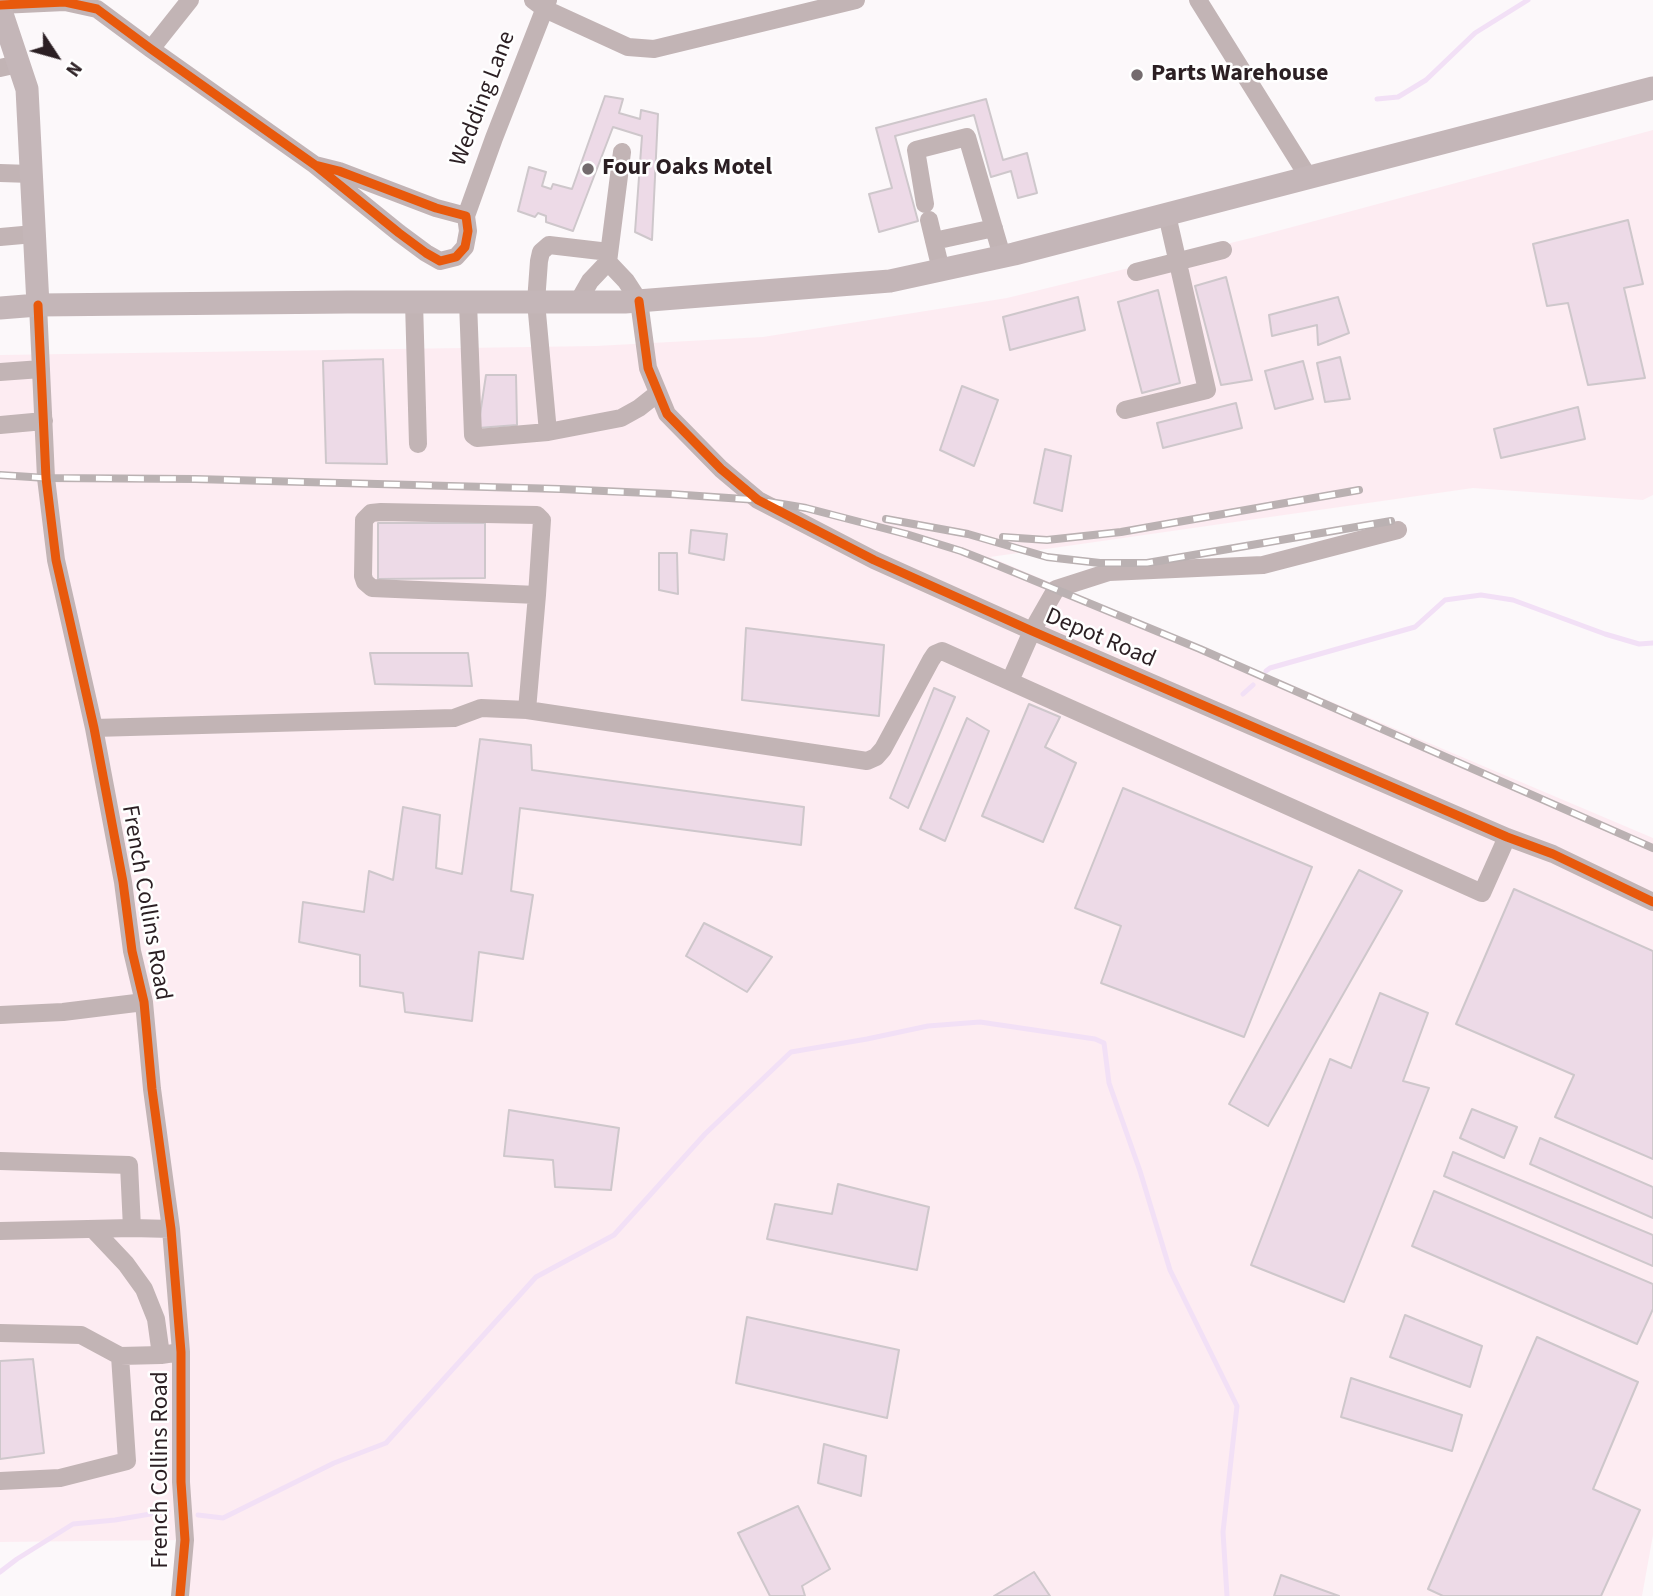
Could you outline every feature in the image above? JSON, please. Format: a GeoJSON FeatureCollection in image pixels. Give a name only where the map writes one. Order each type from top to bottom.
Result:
{"type":"FeatureCollection","features":[{"type":"Feature","properties":{"kind":"main road"},"geometry":{"type":"LineString","coordinates":[[0,7],[9,66],[27,89],[38,305]]}},
{"type":"Feature","properties":{"kind":"main road"},"geometry":{"type":"LineString","coordinates":[[0,308],[38,305],[639,301],[890,281],[1167,215],[1653,88]]}},
{"type":"Feature","properties":{"kind":"street"},"geometry":{"type":"LineString","coordinates":[[151,50],[190,0]]}},
{"type":"Feature","properties":{"kind":"street"},"geometry":{"type":"LineString","coordinates":[[542,3],[628,47],[654,49],[856,0]]}},
{"type":"Feature","properties":{"kind":"street"},"geometry":{"type":"LineString","coordinates":[[1198,0],[1309,178]]}},
{"type":"Feature","properties":{"kind":"street"},"geometry":{"type":"LineString","coordinates":[[0,7],[65,2],[97,9],[315,165],[466,216]]}},
{"type":"Feature","properties":{"kind":"street","name":"Wedding Lane"},"geometry":{"type":"LineString","coordinates":[[315,165],[399,233],[440,261],[456,257],[465,247],[468,231],[466,216],[542,3]]}},
{"type":"Feature","properties":{"kind":"street"},"geometry":{"type":"LineString","coordinates":[[941,270],[916,150],[967,137],[1003,256]]}},
{"type":"Feature","properties":{"kind":"street"},"geometry":{"type":"LineString","coordinates":[[578,302],[609,257],[622,152]]}},
{"type":"Feature","properties":{"kind":"street"},"geometry":{"type":"LineString","coordinates":[[0,173],[31,174]]}},
{"type":"Feature","properties":{"kind":"street"},"geometry":{"type":"LineString","coordinates":[[1125,410],[1207,390],[1167,215]]}},
{"type":"Feature","properties":{"kind":"street"},"geometry":{"type":"LineString","coordinates":[[934,241],[994,228]]}},
{"type":"Feature","properties":{"kind":"street"},"geometry":{"type":"LineString","coordinates":[[0,237],[34,234]]}},
{"type":"Feature","properties":{"kind":"street"},"geometry":{"type":"LineString","coordinates":[[548,432],[536,302],[538,261],[541,253],[549,246],[609,257],[639,301]]}},
{"type":"Feature","properties":{"kind":"street"},"geometry":{"type":"LineString","coordinates":[[1136,272],[1223,250]]}},
{"type":"Feature","properties":{"kind":"street","name":"Depot Road"},"geometry":{"type":"LineString","coordinates":[[639,301],[648,368],[667,414],[721,469],[758,500],[874,560],[1032,631],[1507,837],[1553,854],[1653,902]]}},
{"type":"Feature","properties":{"kind":"street"},"geometry":{"type":"LineString","coordinates":[[414,302],[418,444]]}},
{"type":"Feature","properties":{"kind":"street"},"geometry":{"type":"LineString","coordinates":[[468,302],[473,435],[477,438],[548,432],[621,418],[658,393]]}},
{"type":"Feature","properties":{"kind":"street","name":"French Collins Road"},"geometry":{"type":"LineString","coordinates":[[38,305],[46,478],[56,560],[94,728],[123,882],[132,951],[144,1002],[152,1089],[171,1229],[181,1352],[181,1482],[185,1540],[180,1596]]}},
{"type":"Feature","properties":{"kind":"street"},"geometry":{"type":"LineString","coordinates":[[0,372],[41,369]]}},
{"type":"Feature","properties":{"kind":"street"},"geometry":{"type":"LineString","coordinates":[[0,425],[44,421]]}},
{"type":"Feature","properties":{"kind":"street"},"geometry":{"type":"LineString","coordinates":[[527,710],[537,595],[542,520],[537,515],[381,512],[371,513],[364,520],[363,576],[372,588],[537,595]]}},
{"type":"Feature","properties":{"kind":"street"},"geometry":{"type":"LineString","coordinates":[[1010,681],[1032,631],[1056,589],[1110,572],[1263,565],[1398,530]]}},
{"type":"Feature","properties":{"kind":"street"},"geometry":{"type":"LineString","coordinates":[[94,728],[454,718],[481,708],[527,710],[867,761],[876,757],[883,749],[935,654],[942,651],[1482,893],[1507,837]]}},
{"type":"Feature","properties":{"kind":"street"},"geometry":{"type":"LineString","coordinates":[[0,1015],[63,1012],[144,1002]]}},
{"type":"Feature","properties":{"kind":"street"},"geometry":{"type":"LineString","coordinates":[[0,1161],[129,1165],[132,1228]]}},
{"type":"Feature","properties":{"kind":"street"},"geometry":{"type":"LineString","coordinates":[[93,1229],[127,1264],[144,1289],[156,1319],[160,1355]]}},
{"type":"Feature","properties":{"kind":"street"},"geometry":{"type":"LineString","coordinates":[[0,1231],[171,1229]]}},
{"type":"Feature","properties":{"kind":"street"},"geometry":{"type":"LineString","coordinates":[[0,1333],[81,1335],[120,1356],[181,1352]]}},
{"type":"Feature","properties":{"kind":"street"},"geometry":{"type":"LineString","coordinates":[[0,1480],[60,1478],[127,1461],[120,1356]]}},
{"type":"Feature","properties":{"kind":"shaded area"},"geometry":{"type":"Polygon","coordinates":[[[1653,130],[1653,495],[1643,500],[1473,488],[990,557],[1653,838],[1653,1535],[1642,1596],[180,1596],[184,1540],[0,1542],[0,355],[596,346],[763,337],[1007,298],[1255,237],[1653,130]]]}},
{"type":"Feature","properties":{"kind":"building","name":"Four Oaks Motel"},"geometry":{"type":"Polygon","coordinates":[[[605,96],[623,99],[619,113],[640,119],[641,110],[658,114],[652,240],[635,232],[642,136],[613,127],[573,231],[546,222],[546,216],[538,213],[535,217],[518,211],[529,167],[546,172],[542,186],[551,189],[553,184],[572,189],[605,96]]]}},
{"type":"Feature","properties":{"kind":"building"},"geometry":{"type":"Polygon","coordinates":[[[986,99],[1003,160],[1027,153],[1037,193],[1018,198],[1011,171],[991,177],[974,115],[895,136],[918,221],[879,232],[869,194],[892,188],[876,128],[986,99]]]}},
{"type":"Feature","properties":{"kind":"building"},"geometry":{"type":"Polygon","coordinates":[[[1628,220],[1643,284],[1624,288],[1645,378],[1588,385],[1568,303],[1547,306],[1533,244],[1628,220]]]}},
{"type":"Feature","properties":{"kind":"building"},"geometry":{"type":"Polygon","coordinates":[[[1226,277],[1252,380],[1221,385],[1195,286],[1226,277]]]}},
{"type":"Feature","properties":{"kind":"building"},"geometry":{"type":"Polygon","coordinates":[[[1158,290],[1180,383],[1142,393],[1118,302],[1158,290]]]}},
{"type":"Feature","properties":{"kind":"building"},"geometry":{"type":"Polygon","coordinates":[[[1078,297],[1085,330],[1010,350],[1003,317],[1078,297]]]}},
{"type":"Feature","properties":{"kind":"building"},"geometry":{"type":"Polygon","coordinates":[[[1338,297],[1349,333],[1318,345],[1317,325],[1272,336],[1269,315],[1338,297]]]}},
{"type":"Feature","properties":{"kind":"building"},"geometry":{"type":"Polygon","coordinates":[[[1340,357],[1350,399],[1325,402],[1317,363],[1340,357]]]}},
{"type":"Feature","properties":{"kind":"building"},"geometry":{"type":"Polygon","coordinates":[[[383,359],[387,464],[326,463],[323,361],[383,359]]]}},
{"type":"Feature","properties":{"kind":"building"},"geometry":{"type":"Polygon","coordinates":[[[1303,361],[1313,399],[1275,409],[1265,371],[1303,361]]]}},
{"type":"Feature","properties":{"kind":"building"},"geometry":{"type":"Polygon","coordinates":[[[486,375],[516,375],[517,425],[478,428],[486,375]]]}},
{"type":"Feature","properties":{"kind":"building"},"geometry":{"type":"Polygon","coordinates":[[[962,386],[998,400],[974,466],[940,450],[962,386]]]}},
{"type":"Feature","properties":{"kind":"building"},"geometry":{"type":"Polygon","coordinates":[[[1236,403],[1242,428],[1163,448],[1157,423],[1236,403]]]}},
{"type":"Feature","properties":{"kind":"building"},"geometry":{"type":"Polygon","coordinates":[[[1578,407],[1585,439],[1501,458],[1494,429],[1578,407]]]}},
{"type":"Feature","properties":{"kind":"building"},"geometry":{"type":"Polygon","coordinates":[[[1045,449],[1071,456],[1062,511],[1034,503],[1045,449]]]}},
{"type":"Feature","properties":{"kind":"building"},"geometry":{"type":"Polygon","coordinates":[[[378,523],[485,523],[485,578],[378,579],[378,523]]]}},
{"type":"Feature","properties":{"kind":"building"},"geometry":{"type":"Polygon","coordinates":[[[691,530],[727,534],[724,560],[689,553],[691,530]]]}},
{"type":"Feature","properties":{"kind":"building"},"geometry":{"type":"Polygon","coordinates":[[[659,553],[677,553],[678,594],[659,590],[659,553]]]}},
{"type":"Feature","properties":{"kind":"building"},"geometry":{"type":"Polygon","coordinates":[[[746,628],[884,645],[879,716],[742,700],[746,628]]]}},
{"type":"Feature","properties":{"kind":"building"},"geometry":{"type":"Polygon","coordinates":[[[370,653],[468,653],[472,686],[375,684],[370,653]]]}},
{"type":"Feature","properties":{"kind":"building"},"geometry":{"type":"Polygon","coordinates":[[[934,688],[955,697],[908,808],[890,798],[934,688]]]}},
{"type":"Feature","properties":{"kind":"building"},"geometry":{"type":"Polygon","coordinates":[[[1029,704],[1060,717],[1045,747],[1076,763],[1043,842],[982,816],[1029,704]]]}},
{"type":"Feature","properties":{"kind":"building"},"geometry":{"type":"Polygon","coordinates":[[[967,718],[989,731],[945,841],[920,829],[967,718]]]}},
{"type":"Feature","properties":{"kind":"building"},"geometry":{"type":"Polygon","coordinates":[[[480,739],[531,745],[532,770],[804,807],[801,845],[520,808],[511,891],[533,895],[523,959],[479,952],[472,1021],[405,1012],[403,993],[360,986],[360,955],[299,942],[303,902],[364,912],[369,871],[393,880],[403,807],[440,815],[436,868],[462,874],[480,739]]]}},
{"type":"Feature","properties":{"kind":"building"},"geometry":{"type":"Polygon","coordinates":[[[1123,788],[1312,867],[1244,1037],[1101,983],[1121,926],[1075,908],[1123,788]]]}},
{"type":"Feature","properties":{"kind":"building"},"geometry":{"type":"Polygon","coordinates":[[[1359,870],[1402,891],[1268,1126],[1229,1104],[1359,870]]]}},
{"type":"Feature","properties":{"kind":"building"},"geometry":{"type":"Polygon","coordinates":[[[1514,889],[1653,951],[1653,1159],[1555,1117],[1574,1075],[1456,1024],[1514,889]]]}},
{"type":"Feature","properties":{"kind":"building"},"geometry":{"type":"Polygon","coordinates":[[[704,923],[772,957],[747,992],[686,956],[704,923]]]}},
{"type":"Feature","properties":{"kind":"building"},"geometry":{"type":"Polygon","coordinates":[[[1380,993],[1428,1013],[1403,1081],[1429,1088],[1344,1302],[1251,1265],[1330,1059],[1351,1068],[1380,993]]]}},
{"type":"Feature","properties":{"kind":"building"},"geometry":{"type":"Polygon","coordinates":[[[1472,1109],[1517,1127],[1504,1158],[1460,1138],[1472,1109]]]}},
{"type":"Feature","properties":{"kind":"building"},"geometry":{"type":"Polygon","coordinates":[[[509,1110],[619,1128],[611,1190],[555,1187],[553,1160],[504,1156],[509,1110]]]}},
{"type":"Feature","properties":{"kind":"building"},"geometry":{"type":"Polygon","coordinates":[[[1540,1138],[1653,1187],[1653,1218],[1530,1164],[1540,1138]]]}},
{"type":"Feature","properties":{"kind":"building"},"geometry":{"type":"Polygon","coordinates":[[[1453,1152],[1653,1235],[1653,1266],[1444,1176],[1453,1152]]]}},
{"type":"Feature","properties":{"kind":"building"},"geometry":{"type":"Polygon","coordinates":[[[838,1184],[929,1207],[917,1270],[767,1239],[775,1204],[832,1214],[838,1184]]]}},
{"type":"Feature","properties":{"kind":"building"},"geometry":{"type":"Polygon","coordinates":[[[1434,1191],[1653,1284],[1653,1309],[1637,1344],[1412,1246],[1434,1191]]]}},
{"type":"Feature","properties":{"kind":"building"},"geometry":{"type":"Polygon","coordinates":[[[1405,1315],[1482,1346],[1470,1387],[1390,1357],[1405,1315]]]}},
{"type":"Feature","properties":{"kind":"building"},"geometry":{"type":"Polygon","coordinates":[[[747,1317],[899,1350],[887,1418],[736,1383],[747,1317]]]}},
{"type":"Feature","properties":{"kind":"building"},"geometry":{"type":"Polygon","coordinates":[[[1537,1337],[1638,1382],[1593,1489],[1640,1510],[1601,1596],[1443,1596],[1428,1589],[1537,1337]]]}},
{"type":"Feature","properties":{"kind":"building"},"geometry":{"type":"Polygon","coordinates":[[[33,1359],[44,1453],[0,1459],[0,1361],[33,1359]]]}},
{"type":"Feature","properties":{"kind":"building"},"geometry":{"type":"Polygon","coordinates":[[[1351,1378],[1462,1415],[1452,1451],[1341,1417],[1351,1378]]]}},
{"type":"Feature","properties":{"kind":"building"},"geometry":{"type":"Polygon","coordinates":[[[824,1444],[866,1456],[861,1496],[818,1483],[824,1444]]]}},
{"type":"Feature","properties":{"kind":"building"},"geometry":{"type":"Polygon","coordinates":[[[798,1506],[830,1569],[802,1586],[805,1596],[770,1596],[738,1533],[798,1506]]]}},
{"type":"Feature","properties":{"kind":"building"},"geometry":{"type":"Polygon","coordinates":[[[1034,1572],[1050,1596],[994,1596],[1034,1572]]]}},
{"type":"Feature","properties":{"kind":"building"},"geometry":{"type":"Polygon","coordinates":[[[1281,1575],[1339,1596],[1274,1596],[1281,1575]]]}},
{"type":"Feature","properties":{"kind":"waterway"},"geometry":{"type":"LineString","coordinates":[[1377,99],[1398,97],[1426,80],[1475,33],[1528,0]]}},
{"type":"Feature","properties":{"kind":"waterway"},"geometry":{"type":"LineString","coordinates":[[1266,671],[1415,627],[1445,600],[1481,595],[1513,600],[1639,644],[1653,643]]}},
{"type":"Feature","properties":{"kind":"waterway"},"geometry":{"type":"LineString","coordinates":[[1243,694],[1253,685]]}},
{"type":"Feature","properties":{"kind":"waterway"},"geometry":{"type":"LineString","coordinates":[[198,1515],[223,1518],[334,1463],[386,1443],[536,1277],[614,1235],[705,1134],[791,1052],[928,1026],[980,1022],[1095,1039],[1104,1043],[1109,1083],[1140,1171],[1170,1270],[1237,1406],[1223,1532],[1227,1596]]}},
{"type":"Feature","properties":{"kind":"waterway"},"geometry":{"type":"LineString","coordinates":[[0,1572],[73,1524],[168,1511]]}},
{"type":"Feature","properties":{"kind":"railway"},"geometry":{"type":"LineString","coordinates":[[0,475],[560,489],[758,500],[806,508],[906,534],[999,566],[1200,649],[1653,848]]}},
{"type":"Feature","properties":{"kind":"railway"},"geometry":{"type":"LineString","coordinates":[[1003,537],[1047,540],[1121,532],[1359,490]]}},
{"type":"Feature","properties":{"kind":"railway"},"geometry":{"type":"LineString","coordinates":[[886,519],[968,534],[1047,557],[1100,563],[1147,563],[1391,521]]}},
{"type":"Feature","properties":{"kind":"cycle path"},"geometry":{"type":"LineString","coordinates":[[0,5],[65,2],[97,9],[315,165],[426,253],[440,261],[456,257],[465,247],[468,231],[466,216],[315,165]]}},
{"type":"Feature","properties":{"kind":"cycle path"},"geometry":{"type":"LineString","coordinates":[[639,301],[648,368],[667,414],[721,469],[758,500],[874,560],[1032,631],[1507,837],[1553,854],[1653,902]]}},
{"type":"Feature","properties":{"kind":"cycle path"},"geometry":{"type":"LineString","coordinates":[[38,305],[46,478],[56,560],[94,728],[123,882],[132,951],[144,1002],[152,1089],[171,1229],[181,1352],[181,1482],[185,1540],[180,1596]]}},
{"type":"Feature","properties":{"kind":"place","name":"Parts Warehouse"},"geometry":{"type":"Point","coordinates":[1137,75]}},
{"type":"Feature","properties":{"kind":"place","name":"Four Oaks Motel"},"geometry":{"type":"Point","coordinates":[588,169]}}]}
